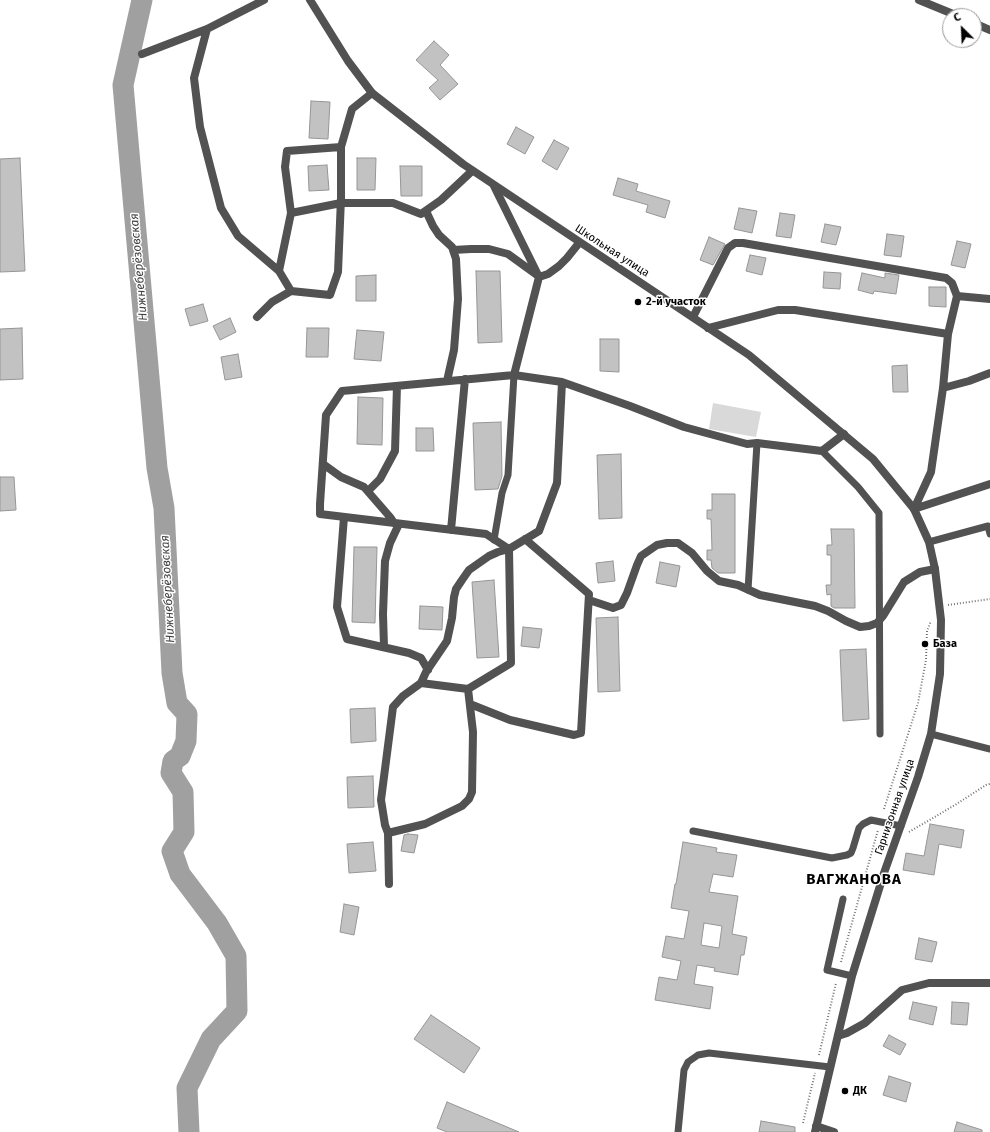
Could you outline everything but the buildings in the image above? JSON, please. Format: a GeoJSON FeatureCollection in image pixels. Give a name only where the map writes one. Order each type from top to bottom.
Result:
{"type":"FeatureCollection","features":[{"type":"Feature","properties":{"kind":"street"},"geometry":{"type":"LineString","coordinates":[[142,54],[207,29],[264,0]]}},
{"type":"Feature","properties":{"kind":"street","name":"Школьная улица"},"geometry":{"type":"LineString","coordinates":[[310,0],[348,62],[372,93],[472,171],[749,355],[873,459],[914,509]]}},
{"type":"Feature","properties":{"kind":"street"},"geometry":{"type":"LineString","coordinates":[[919,0],[942,9]]}},
{"type":"Feature","properties":{"kind":"street"},"geometry":{"type":"LineString","coordinates":[[207,29],[194,78],[200,127],[221,208],[238,236],[279,271],[291,290]]}},
{"type":"Feature","properties":{"kind":"street"},"geometry":{"type":"LineString","coordinates":[[257,317],[272,302],[291,290],[330,295],[338,272],[341,204],[340,147],[352,109],[372,93]]}},
{"type":"Feature","properties":{"kind":"street"},"geometry":{"type":"LineString","coordinates":[[279,271],[290,213],[285,167],[286,150],[340,147]]}},
{"type":"Feature","properties":{"kind":"street"},"geometry":{"type":"LineString","coordinates":[[290,213],[341,204],[393,203],[421,214],[441,200],[472,171]]}},
{"type":"Feature","properties":{"kind":"street"},"geometry":{"type":"LineString","coordinates":[[494,186],[540,277],[514,374]]}},
{"type":"Feature","properties":{"kind":"street"},"geometry":{"type":"LineString","coordinates":[[426,211],[432,226],[452,247],[458,272],[458,300],[454,350],[447,381]]}},
{"type":"Feature","properties":{"kind":"street"},"geometry":{"type":"LineString","coordinates":[[540,277],[548,274],[559,266],[579,243]]}},
{"type":"Feature","properties":{"kind":"street"},"geometry":{"type":"LineString","coordinates":[[693,317],[728,248],[735,243],[743,243],[946,278],[952,283],[957,296],[948,334],[943,388],[931,472],[914,509]]}},
{"type":"Feature","properties":{"kind":"street"},"geometry":{"type":"LineString","coordinates":[[453,250],[490,250],[508,254],[540,277]]}},
{"type":"Feature","properties":{"kind":"street"},"geometry":{"type":"LineString","coordinates":[[957,296],[990,299]]}},
{"type":"Feature","properties":{"kind":"street"},"geometry":{"type":"LineString","coordinates":[[708,328],[778,310],[795,310],[948,334]]}},
{"type":"Feature","properties":{"kind":"street"},"geometry":{"type":"LineString","coordinates":[[943,388],[969,381],[990,373]]}},
{"type":"Feature","properties":{"kind":"street"},"geometry":{"type":"LineString","coordinates":[[509,549],[486,534],[320,514],[326,415],[342,391],[514,374],[562,382],[684,427],[747,444],[757,443],[822,451],[844,434]]}},
{"type":"Feature","properties":{"kind":"street"},"geometry":{"type":"LineString","coordinates":[[451,530],[466,379]]}},
{"type":"Feature","properties":{"kind":"street"},"geometry":{"type":"LineString","coordinates":[[389,884],[388,833],[385,825],[381,800],[393,707],[403,696],[421,683],[447,641],[456,589],[469,570],[489,556],[509,549],[539,531],[557,483],[562,382]]}},
{"type":"Feature","properties":{"kind":"street"},"geometry":{"type":"LineString","coordinates":[[368,491],[380,479],[395,451],[397,386]]}},
{"type":"Feature","properties":{"kind":"street"},"geometry":{"type":"LineString","coordinates":[[323,464],[341,477],[364,487],[396,523]]}},
{"type":"Feature","properties":{"kind":"street"},"geometry":{"type":"LineString","coordinates":[[914,509],[990,484]]}},
{"type":"Feature","properties":{"kind":"street","name":"Гарнизонная улица"},"geometry":{"type":"LineString","coordinates":[[815,1129],[852,976],[884,873],[918,777],[931,734],[940,674],[940,620],[929,542],[914,509]]}},
{"type":"Feature","properties":{"kind":"street"},"geometry":{"type":"LineString","coordinates":[[344,517],[337,607],[347,639],[409,652],[420,658],[428,670]]}},
{"type":"Feature","properties":{"kind":"street"},"geometry":{"type":"LineString","coordinates":[[384,647],[383,614],[385,561],[396,523]]}},
{"type":"Feature","properties":{"kind":"street"},"geometry":{"type":"LineString","coordinates":[[470,704],[510,720],[574,734],[581,734],[589,594],[525,539]]}},
{"type":"Feature","properties":{"kind":"street"},"geometry":{"type":"LineString","coordinates":[[588,600],[613,608],[621,605],[641,556],[657,545],[678,543],[692,553],[707,571],[719,581],[738,585],[760,595],[814,606],[828,611],[860,627],[869,626],[880,620],[904,582],[920,572],[934,569]]}},
{"type":"Feature","properties":{"kind":"street"},"geometry":{"type":"LineString","coordinates":[[421,683],[468,689],[511,663],[509,549]]}},
{"type":"Feature","properties":{"kind":"street"},"geometry":{"type":"LineString","coordinates":[[388,833],[425,824],[462,806],[469,799],[472,792],[473,732],[468,689]]}},
{"type":"Feature","properties":{"kind":"street"},"geometry":{"type":"LineString","coordinates":[[838,1036],[865,1023],[902,990],[929,983],[990,983]]}},
{"type":"Feature","properties":{"kind":"street"},"geometry":{"type":"LineString","coordinates":[[815,1129],[834,1132]]}},
{"type":"Feature","properties":{"kind":"lane"},"geometry":{"type":"LineString","coordinates":[[494,540],[502,493],[508,476],[514,374]]}},
{"type":"Feature","properties":{"kind":"lane"},"geometry":{"type":"LineString","coordinates":[[748,590],[757,443]]}},
{"type":"Feature","properties":{"kind":"lane"},"geometry":{"type":"LineString","coordinates":[[822,451],[858,487],[880,513],[880,734]]}},
{"type":"Feature","properties":{"kind":"lane"},"geometry":{"type":"LineString","coordinates":[[929,542],[989,528]]}},
{"type":"Feature","properties":{"kind":"lane"},"geometry":{"type":"LineString","coordinates":[[931,734],[990,749]]}},
{"type":"Feature","properties":{"kind":"lane"},"geometry":{"type":"LineString","coordinates":[[692,831],[832,858],[851,853],[859,828],[871,820],[901,826]]}},
{"type":"Feature","properties":{"kind":"lane"},"geometry":{"type":"LineString","coordinates":[[843,899],[827,970],[852,976]]}},
{"type":"Feature","properties":{"kind":"lane"},"geometry":{"type":"LineString","coordinates":[[678,1132],[684,1070],[688,1062],[698,1055],[709,1053],[830,1067]]}},
{"type":"Feature","properties":{"kind":"path"},"geometry":{"type":"LineString","coordinates":[[946,606],[990,600]]}},
{"type":"Feature","properties":{"kind":"path"},"geometry":{"type":"LineString","coordinates":[[884,809],[918,703],[926,660],[927,631],[932,618]]}},
{"type":"Feature","properties":{"kind":"path"},"geometry":{"type":"LineString","coordinates":[[906,835],[986,785],[990,784]]}},
{"type":"Feature","properties":{"kind":"path"},"geometry":{"type":"LineString","coordinates":[[841,962],[878,828]]}},
{"type":"Feature","properties":{"kind":"path"},"geometry":{"type":"LineString","coordinates":[[819,1055],[836,983]]}},
{"type":"Feature","properties":{"kind":"path"},"geometry":{"type":"LineString","coordinates":[[803,1123],[815,1073]]}},
{"type":"Feature","properties":{"kind":"shaded area"},"geometry":{"type":"Polygon","coordinates":[[[713,403],[761,412],[756,437],[709,429],[713,403]]]}},
{"type":"Feature","properties":{"kind":"waterway","name":"Нижнеберёзовская"},"geometry":{"type":"LineString","coordinates":[[142,0],[123,85],[157,468],[164,508],[172,673],[177,703],[187,714],[186,741],[180,756],[173,761],[171,773],[183,792],[184,832],[172,851],[180,874],[217,923],[236,956],[237,1011],[211,1039],[187,1088],[189,1132]]}},
{"type":"Feature","properties":{"kind":"place","name":"2-й участок"},"geometry":{"type":"Point","coordinates":[638,302]}},
{"type":"Feature","properties":{"kind":"place","name":"База"},"geometry":{"type":"Point","coordinates":[925,644]}},
{"type":"Feature","properties":{"kind":"place","name":"ДК"},"geometry":{"type":"Point","coordinates":[845,1091]}},
{"type":"Feature","properties":{"kind":"district","name":"ВАГЖАНОВА"},"geometry":{"type":"Point","coordinates":[854,880]}}]}
